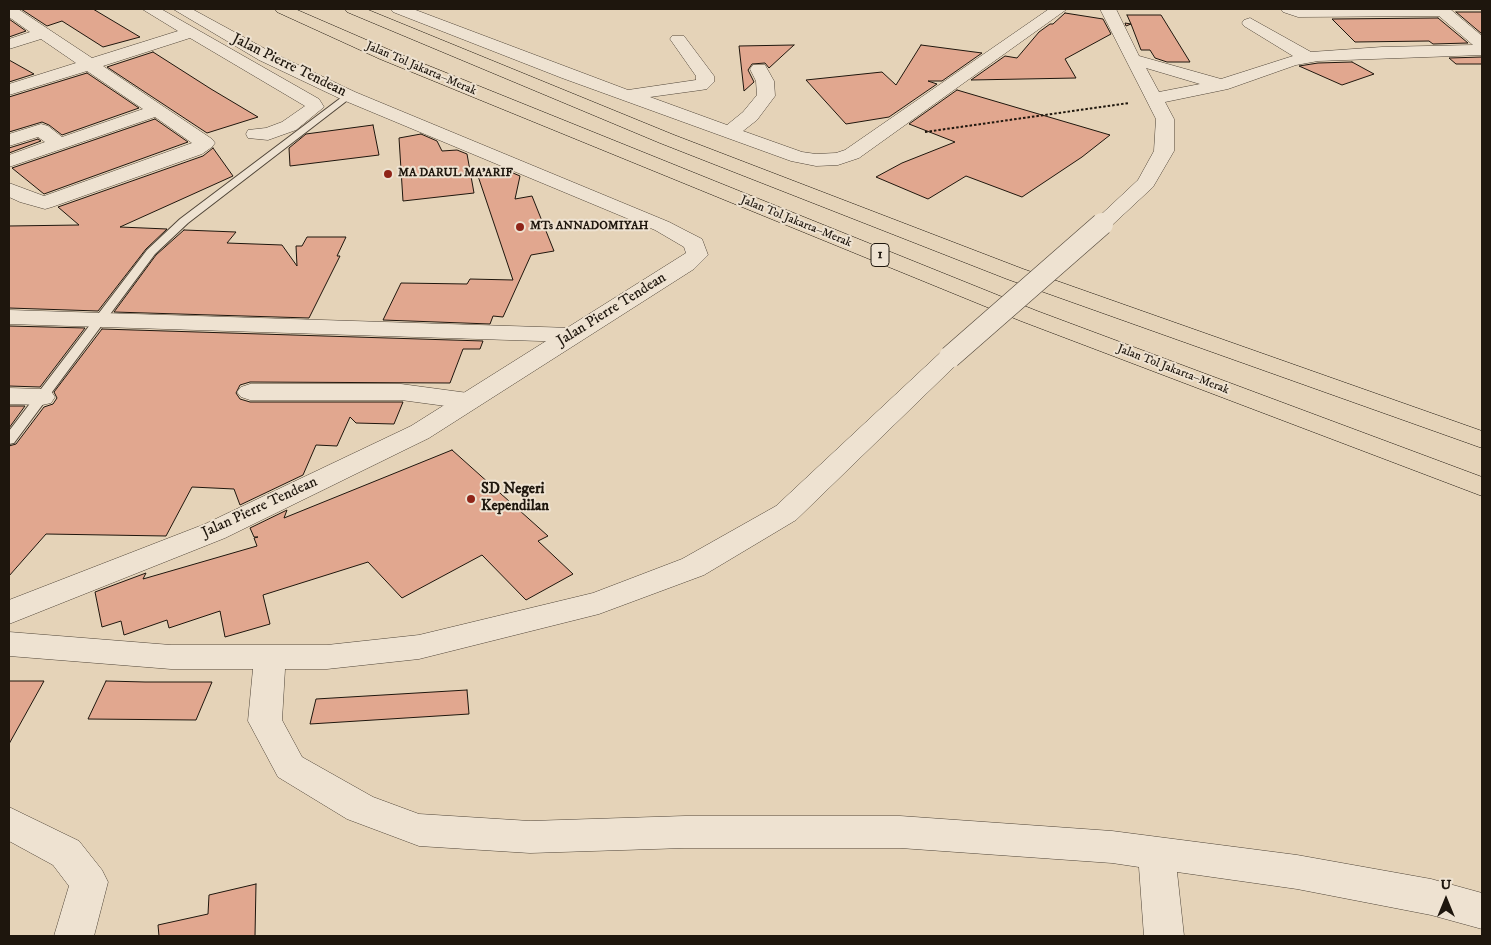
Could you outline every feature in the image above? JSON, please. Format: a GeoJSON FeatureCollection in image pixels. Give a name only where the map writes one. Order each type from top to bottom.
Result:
{"type":"FeatureCollection","features":[{"type":"Feature","properties":{"kind":"highway","name":"Jalan Tol Jakarta–Merak"},"geometry":{"type":"LineString","coordinates":[[283,9],[386,56],[1029,316],[1482,487]]}},
{"type":"Feature","properties":{"kind":"highway","name":"Jalan Tol Jakarta–Merak"},"geometry":{"type":"LineString","coordinates":[[353,9],[667,139],[1015,274],[1482,440]]}},
{"type":"Feature","properties":{"kind":"street"},"geometry":{"type":"LineString","coordinates":[[150,9],[313,103],[315,107],[290,126],[268,134],[255,134]]}},
{"type":"Feature","properties":{"kind":"street","name":"Jalan Pierre Tendean"},"geometry":{"type":"LineString","coordinates":[[9,612],[214,531],[420,432],[693,259],[697,254],[694,244],[662,226],[349,96],[264,56],[181,9]]}},
{"type":"Feature","properties":{"kind":"street"},"geometry":{"type":"LineString","coordinates":[[399,9],[418,16],[439,14],[626,95],[798,157],[816,160],[838,159],[852,154],[1059,9]]}},
{"type":"Feature","properties":{"kind":"street"},"geometry":{"type":"LineString","coordinates":[[9,644],[171,657],[327,657],[419,647],[599,603],[693,567],[786,512],[950,357],[1146,183],[1164,151],[1165,119],[1132,59],[1108,9]]}},
{"type":"Feature","properties":{"kind":"street"},"geometry":{"type":"LineString","coordinates":[[1288,9],[1298,12],[1442,10],[1482,44]]}},
{"type":"Feature","properties":{"kind":"street"},"geometry":{"type":"LineString","coordinates":[[9,10],[204,140],[204,146],[45,203],[26,198],[9,189]]}},
{"type":"Feature","properties":{"kind":"street"},"geometry":{"type":"LineString","coordinates":[[1250,23],[1308,58]]}},
{"type":"Feature","properties":{"kind":"street"},"geometry":{"type":"LineString","coordinates":[[9,90],[88,63],[192,32]]}},
{"type":"Feature","properties":{"kind":"street"},"geometry":{"type":"LineString","coordinates":[[9,44],[43,33]]}},
{"type":"Feature","properties":{"kind":"street"},"geometry":{"type":"LineString","coordinates":[[626,95],[701,85],[705,82],[705,76],[678,39]]}},
{"type":"Feature","properties":{"kind":"street"},"geometry":{"type":"LineString","coordinates":[[1153,99],[1222,85],[1292,61],[1308,58],[1382,52],[1482,50]]}},
{"type":"Feature","properties":{"kind":"street"},"geometry":{"type":"LineString","coordinates":[[1132,59],[1222,85]]}},
{"type":"Feature","properties":{"kind":"street"},"geometry":{"type":"LineString","coordinates":[[730,132],[750,116],[766,96],[765,81],[759,70]]}},
{"type":"Feature","properties":{"kind":"street"},"geometry":{"type":"LineString","coordinates":[[9,161],[159,110]]}},
{"type":"Feature","properties":{"kind":"street"},"geometry":{"type":"LineString","coordinates":[[25,114],[41,130],[60,144]]}},
{"type":"Feature","properties":{"kind":"street"},"geometry":{"type":"LineString","coordinates":[[9,140],[41,130]]}},
{"type":"Feature","properties":{"kind":"street"},"geometry":{"type":"LineString","coordinates":[[9,317],[572,335]]}},
{"type":"Feature","properties":{"kind":"street"},"geometry":{"type":"LineString","coordinates":[[250,392],[401,392],[468,401]]}},
{"type":"Feature","properties":{"kind":"street"},"geometry":{"type":"LineString","coordinates":[[9,396],[42,397]]}},
{"type":"Feature","properties":{"kind":"street"},"geometry":{"type":"LineString","coordinates":[[270,657],[265,721],[290,768],[360,808],[419,830],[530,837],[613,836],[685,832],[900,832],[1112,847],[1335,879],[1431,897],[1482,911]]}},
{"type":"Feature","properties":{"kind":"street"},"geometry":{"type":"LineString","coordinates":[[9,822],[66,853],[90,882],[74,936]]}},
{"type":"Feature","properties":{"kind":"street"},"geometry":{"type":"LineString","coordinates":[[1156,853],[1164,936]]}},
{"type":"Feature","properties":{"kind":"lane"},"geometry":{"type":"LineString","coordinates":[[9,440],[151,252],[184,221],[349,96]]}},
{"type":"Feature","properties":{"kind":"path"},"geometry":{"type":"LineString","coordinates":[[870,142],[1007,119],[1153,99]]}},
{"type":"Feature","properties":{"kind":"building"},"geometry":{"type":"Polygon","coordinates":[[[21,9],[93,9],[140,37],[103,47],[62,21],[47,26],[21,9]]]}},
{"type":"Feature","properties":{"kind":"building"},"geometry":{"type":"Polygon","coordinates":[[[1456,12],[1482,12],[1482,34],[1456,12]]]}},
{"type":"Feature","properties":{"kind":"building"},"geometry":{"type":"Polygon","coordinates":[[[1065,13],[1103,19],[1111,34],[1065,59],[1076,78],[971,80],[1005,56],[1017,58],[1039,32],[1053,24],[1065,13]]]}},
{"type":"Feature","properties":{"kind":"building"},"geometry":{"type":"Polygon","coordinates":[[[1127,15],[1161,15],[1190,62],[1167,62],[1155,58],[1150,50],[1141,50],[1127,15]]]}},
{"type":"Feature","properties":{"kind":"building"},"geometry":{"type":"Polygon","coordinates":[[[1438,18],[1468,43],[1433,44],[1429,41],[1355,42],[1332,19],[1438,18]]]}},
{"type":"Feature","properties":{"kind":"building"},"geometry":{"type":"Polygon","coordinates":[[[9,19],[26,31],[9,37],[9,19]]]}},
{"type":"Feature","properties":{"kind":"building"},"geometry":{"type":"Polygon","coordinates":[[[794,45],[769,68],[765,63],[752,64],[748,70],[754,82],[744,91],[739,46],[794,45]]]}},
{"type":"Feature","properties":{"kind":"building"},"geometry":{"type":"Polygon","coordinates":[[[921,45],[982,53],[942,81],[928,81],[937,84],[889,117],[846,124],[806,80],[882,72],[896,85],[921,45]]]}},
{"type":"Feature","properties":{"kind":"building"},"geometry":{"type":"Polygon","coordinates":[[[153,52],[258,117],[207,133],[107,67],[153,52]]]}},
{"type":"Feature","properties":{"kind":"building"},"geometry":{"type":"Polygon","coordinates":[[[1482,57],[1482,64],[1456,64],[1449,58],[1482,57]]]}},
{"type":"Feature","properties":{"kind":"building"},"geometry":{"type":"Polygon","coordinates":[[[9,60],[34,74],[9,82],[9,60]]]}},
{"type":"Feature","properties":{"kind":"building"},"geometry":{"type":"Polygon","coordinates":[[[1352,62],[1374,74],[1342,85],[1299,66],[1318,63],[1352,62]]]}},
{"type":"Feature","properties":{"kind":"building"},"geometry":{"type":"Polygon","coordinates":[[[87,73],[139,108],[62,135],[42,122],[9,132],[9,97],[87,73]]]}},
{"type":"Feature","properties":{"kind":"building"},"geometry":{"type":"Polygon","coordinates":[[[957,90],[1110,135],[1082,157],[1022,197],[966,176],[928,199],[876,177],[902,163],[955,142],[909,124],[957,90]]]}},
{"type":"Feature","properties":{"kind":"building"},"geometry":{"type":"Polygon","coordinates":[[[155,119],[188,142],[44,194],[12,168],[155,119]]]}},
{"type":"Feature","properties":{"kind":"building"},"geometry":{"type":"Polygon","coordinates":[[[373,125],[379,155],[290,166],[289,148],[306,134],[373,125]]]}},
{"type":"Feature","properties":{"kind":"building"},"geometry":{"type":"Polygon","coordinates":[[[421,134],[437,141],[442,151],[457,150],[467,154],[474,193],[403,201],[399,138],[421,134]]]}},
{"type":"Feature","properties":{"kind":"building"},"geometry":{"type":"Polygon","coordinates":[[[38,139],[41,141],[9,153],[9,148],[38,139]]]}},
{"type":"Feature","properties":{"kind":"building"},"geometry":{"type":"Polygon","coordinates":[[[213,148],[233,176],[120,227],[167,229],[146,249],[98,311],[9,308],[9,226],[79,225],[58,207],[203,156],[213,148]]]}},
{"type":"Feature","properties":{"kind":"building"},"geometry":{"type":"Polygon","coordinates":[[[477,173],[513,173],[520,176],[515,199],[532,196],[554,251],[531,255],[503,317],[493,316],[490,324],[383,320],[401,283],[467,284],[470,279],[513,280],[477,173]]]}},
{"type":"Feature","properties":{"kind":"building"},"geometry":{"type":"Polygon","coordinates":[[[184,230],[236,232],[227,243],[282,245],[297,266],[296,246],[302,246],[307,237],[346,237],[337,256],[340,256],[309,318],[114,312],[156,255],[184,230]]]}},
{"type":"Feature","properties":{"kind":"building"},"geometry":{"type":"Polygon","coordinates":[[[9,326],[85,328],[40,387],[9,386],[9,326]]]}},
{"type":"Feature","properties":{"kind":"building"},"geometry":{"type":"Polygon","coordinates":[[[102,329],[483,341],[480,349],[463,349],[450,383],[250,382],[240,385],[236,393],[240,399],[250,402],[403,402],[394,424],[356,423],[350,417],[337,446],[316,445],[303,475],[240,505],[234,489],[192,487],[166,536],[46,534],[9,576],[9,446],[16,444],[44,407],[53,404],[57,398],[54,392],[102,329]]]}},
{"type":"Feature","properties":{"kind":"building"},"geometry":{"type":"Polygon","coordinates":[[[9,406],[25,406],[9,428],[9,406]]]}},
{"type":"Feature","properties":{"kind":"building"},"geometry":{"type":"Polygon","coordinates":[[[452,450],[548,536],[538,541],[573,574],[526,600],[482,555],[402,598],[368,562],[263,595],[270,624],[225,637],[220,611],[169,628],[167,620],[124,635],[121,621],[102,627],[95,592],[146,573],[143,579],[257,546],[254,538],[258,537],[254,537],[250,528],[287,510],[284,518],[452,450]]]}},
{"type":"Feature","properties":{"kind":"building"},"geometry":{"type":"Polygon","coordinates":[[[9,681],[44,681],[9,744],[9,681]]]}},
{"type":"Feature","properties":{"kind":"building"},"geometry":{"type":"Polygon","coordinates":[[[106,681],[212,682],[196,720],[88,719],[106,681]]]}},
{"type":"Feature","properties":{"kind":"building"},"geometry":{"type":"Polygon","coordinates":[[[467,690],[469,714],[310,724],[316,699],[467,690]]]}},
{"type":"Feature","properties":{"kind":"building"},"geometry":{"type":"Polygon","coordinates":[[[256,884],[255,936],[159,936],[158,925],[208,914],[209,895],[256,884]]]}},
{"type":"Feature","properties":{"kind":"place","name":"MA DARUL MA'ARIF"},"geometry":{"type":"Point","coordinates":[388,174]}},
{"type":"Feature","properties":{"kind":"place","name":"MTs ANNADOMIYAH"},"geometry":{"type":"Point","coordinates":[520,227]}},
{"type":"Feature","properties":{"kind":"place","name":"SD Negeri Kependilan"},"geometry":{"type":"Point","coordinates":[471,499]}}]}
